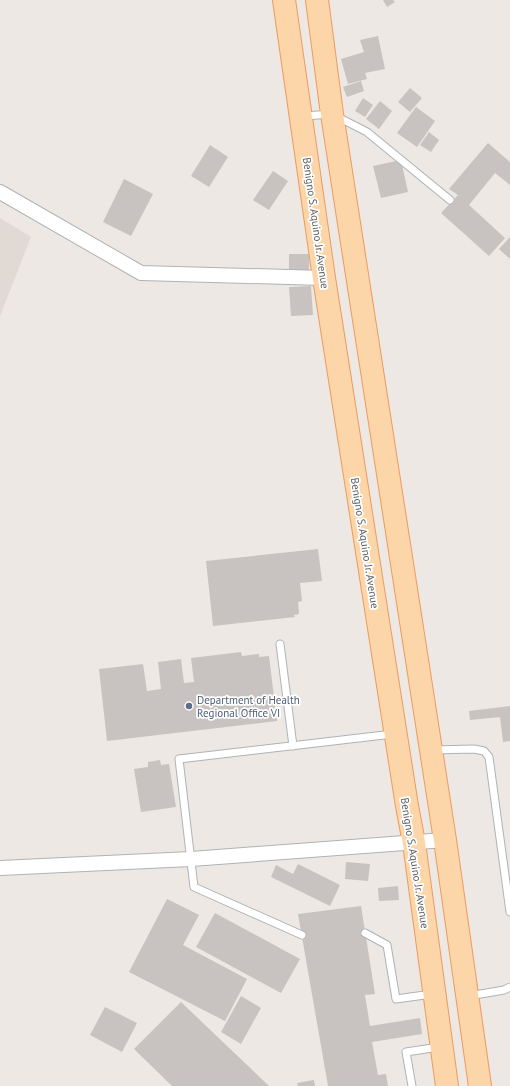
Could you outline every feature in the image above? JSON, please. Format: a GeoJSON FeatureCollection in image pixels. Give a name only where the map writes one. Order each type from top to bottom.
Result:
{"type":"FeatureCollection","features":[{"type":"Feature","properties":{"kind":"main road","name":"Benigno S. Aquino Jr. Avenue"},"geometry":{"type":"LineString","coordinates":[[284,0],[324,278],[395,734],[414,843],[446,1086]]}},
{"type":"Feature","properties":{"kind":"main road"},"geometry":{"type":"LineString","coordinates":[[317,0],[332,114],[445,840],[480,1086]]}},
{"type":"Feature","properties":{"kind":"street"},"geometry":{"type":"LineString","coordinates":[[0,192],[141,273],[324,278]]}},
{"type":"Feature","properties":{"kind":"street"},"geometry":{"type":"LineString","coordinates":[[0,868],[190,859],[445,840]]}},
{"type":"Feature","properties":{"kind":"lane"},"geometry":{"type":"LineString","coordinates":[[301,116],[332,114],[367,132],[450,200]]}},
{"type":"Feature","properties":{"kind":"lane"},"geometry":{"type":"LineString","coordinates":[[280,644],[293,746]]}},
{"type":"Feature","properties":{"kind":"lane"},"geometry":{"type":"LineString","coordinates":[[302,935],[194,887],[179,759],[395,734]]}},
{"type":"Feature","properties":{"kind":"lane"},"geometry":{"type":"LineString","coordinates":[[430,750],[474,749],[484,751],[489,757],[510,912]]}},
{"type":"Feature","properties":{"kind":"lane"},"geometry":{"type":"LineString","coordinates":[[365,933],[387,945],[396,999],[434,993]]}},
{"type":"Feature","properties":{"kind":"lane"},"geometry":{"type":"LineString","coordinates":[[467,996],[504,990],[510,987]]}},
{"type":"Feature","properties":{"kind":"lane"},"geometry":{"type":"LineString","coordinates":[[412,1086],[406,1052],[441,1047]]}},
{"type":"Feature","properties":{"kind":"shaded area"},"geometry":{"type":"Polygon","coordinates":[[[0,218],[31,237],[0,316],[0,218]]]}},
{"type":"Feature","properties":{"kind":"building"},"geometry":{"type":"Polygon","coordinates":[[[383,0],[393,0],[395,2],[387,7],[383,0]]]}},
{"type":"Feature","properties":{"kind":"building"},"geometry":{"type":"Polygon","coordinates":[[[378,36],[385,69],[365,73],[367,79],[348,84],[341,59],[364,52],[360,40],[378,36]]]}},
{"type":"Feature","properties":{"kind":"building"},"geometry":{"type":"Polygon","coordinates":[[[361,81],[364,91],[347,97],[343,87],[361,81]]]}},
{"type":"Feature","properties":{"kind":"building"},"geometry":{"type":"Polygon","coordinates":[[[410,88],[422,98],[410,112],[398,102],[410,88]]]}},
{"type":"Feature","properties":{"kind":"building"},"geometry":{"type":"Polygon","coordinates":[[[363,98],[373,105],[365,117],[355,111],[363,98]]]}},
{"type":"Feature","properties":{"kind":"building"},"geometry":{"type":"Polygon","coordinates":[[[380,101],[392,111],[379,129],[366,119],[380,101]]]}},
{"type":"Feature","properties":{"kind":"building"},"geometry":{"type":"Polygon","coordinates":[[[416,107],[435,121],[417,147],[397,133],[416,107]]]}},
{"type":"Feature","properties":{"kind":"building"},"geometry":{"type":"Polygon","coordinates":[[[429,132],[439,140],[431,152],[420,145],[429,132]]]}},
{"type":"Feature","properties":{"kind":"building"},"geometry":{"type":"Polygon","coordinates":[[[488,143],[510,162],[510,185],[495,173],[469,205],[505,238],[489,256],[441,213],[458,195],[449,189],[488,143]]]}},
{"type":"Feature","properties":{"kind":"building"},"geometry":{"type":"Polygon","coordinates":[[[210,145],[228,157],[209,187],[191,176],[210,145]]]}},
{"type":"Feature","properties":{"kind":"building"},"geometry":{"type":"Polygon","coordinates":[[[401,160],[408,192],[381,198],[373,166],[401,160]]]}},
{"type":"Feature","properties":{"kind":"building"},"geometry":{"type":"Polygon","coordinates":[[[273,171],[288,181],[269,210],[253,200],[273,171]]]}},
{"type":"Feature","properties":{"kind":"building"},"geometry":{"type":"Polygon","coordinates":[[[124,179],[153,194],[131,236],[103,222],[124,179]]]}},
{"type":"Feature","properties":{"kind":"building"},"geometry":{"type":"Polygon","coordinates":[[[510,237],[510,259],[499,249],[510,237]]]}},
{"type":"Feature","properties":{"kind":"building"},"geometry":{"type":"Polygon","coordinates":[[[289,254],[309,254],[309,270],[289,270],[289,254]]]}},
{"type":"Feature","properties":{"kind":"building"},"geometry":{"type":"Polygon","coordinates":[[[311,286],[313,315],[291,316],[289,287],[311,286]]]}},
{"type":"Feature","properties":{"kind":"building"},"geometry":{"type":"Polygon","coordinates":[[[318,549],[322,581],[300,583],[302,601],[298,602],[299,614],[294,615],[295,617],[213,626],[206,561],[318,549]]]}},
{"type":"Feature","properties":{"kind":"building","name":"Department of Health Regional Office VI"},"geometry":{"type":"Polygon","coordinates":[[[241,652],[242,656],[259,654],[259,657],[269,656],[277,721],[107,741],[99,669],[143,664],[147,691],[161,689],[158,662],[181,659],[184,683],[194,682],[191,658],[241,652]]]}},
{"type":"Feature","properties":{"kind":"building"},"geometry":{"type":"Polygon","coordinates":[[[510,706],[510,741],[503,742],[500,717],[470,720],[469,711],[510,706]]]}},
{"type":"Feature","properties":{"kind":"building"},"geometry":{"type":"Polygon","coordinates":[[[160,760],[161,765],[169,764],[176,807],[141,812],[134,769],[148,767],[148,762],[160,760]]]}},
{"type":"Feature","properties":{"kind":"building"},"geometry":{"type":"Polygon","coordinates":[[[346,862],[370,864],[368,881],[345,879],[346,862]]]}},
{"type":"Feature","properties":{"kind":"building"},"geometry":{"type":"Polygon","coordinates":[[[298,864],[340,885],[330,906],[271,877],[276,865],[293,874],[298,864]]]}},
{"type":"Feature","properties":{"kind":"building"},"geometry":{"type":"Polygon","coordinates":[[[398,886],[399,900],[379,901],[378,888],[398,886]]]}},
{"type":"Feature","properties":{"kind":"building"},"geometry":{"type":"Polygon","coordinates":[[[167,899],[199,915],[183,945],[247,979],[225,1021],[129,972],[167,899]]]}},
{"type":"Feature","properties":{"kind":"building"},"geometry":{"type":"Polygon","coordinates":[[[361,906],[375,994],[365,995],[370,1026],[420,1018],[422,1034],[372,1042],[378,1075],[386,1074],[388,1086],[328,1086],[298,914],[361,906]]]}},
{"type":"Feature","properties":{"kind":"building"},"geometry":{"type":"Polygon","coordinates":[[[215,913],[300,959],[281,993],[196,947],[215,913]]]}},
{"type":"Feature","properties":{"kind":"building"},"geometry":{"type":"Polygon","coordinates":[[[241,996],[261,1008],[241,1044],[221,1032],[241,996]]]}},
{"type":"Feature","properties":{"kind":"building"},"geometry":{"type":"Polygon","coordinates":[[[181,1002],[269,1086],[172,1086],[134,1049],[181,1002]]]}},
{"type":"Feature","properties":{"kind":"building"},"geometry":{"type":"Polygon","coordinates":[[[105,1007],[137,1023],[122,1052],[90,1035],[105,1007]]]}},
{"type":"Feature","properties":{"kind":"building"},"geometry":{"type":"Polygon","coordinates":[[[314,1080],[315,1086],[298,1086],[297,1083],[314,1080]]]}},
{"type":"Feature","properties":{"kind":"place","name":"Department of Health Regional Office VI"},"geometry":{"type":"Point","coordinates":[189,706]}}]}
